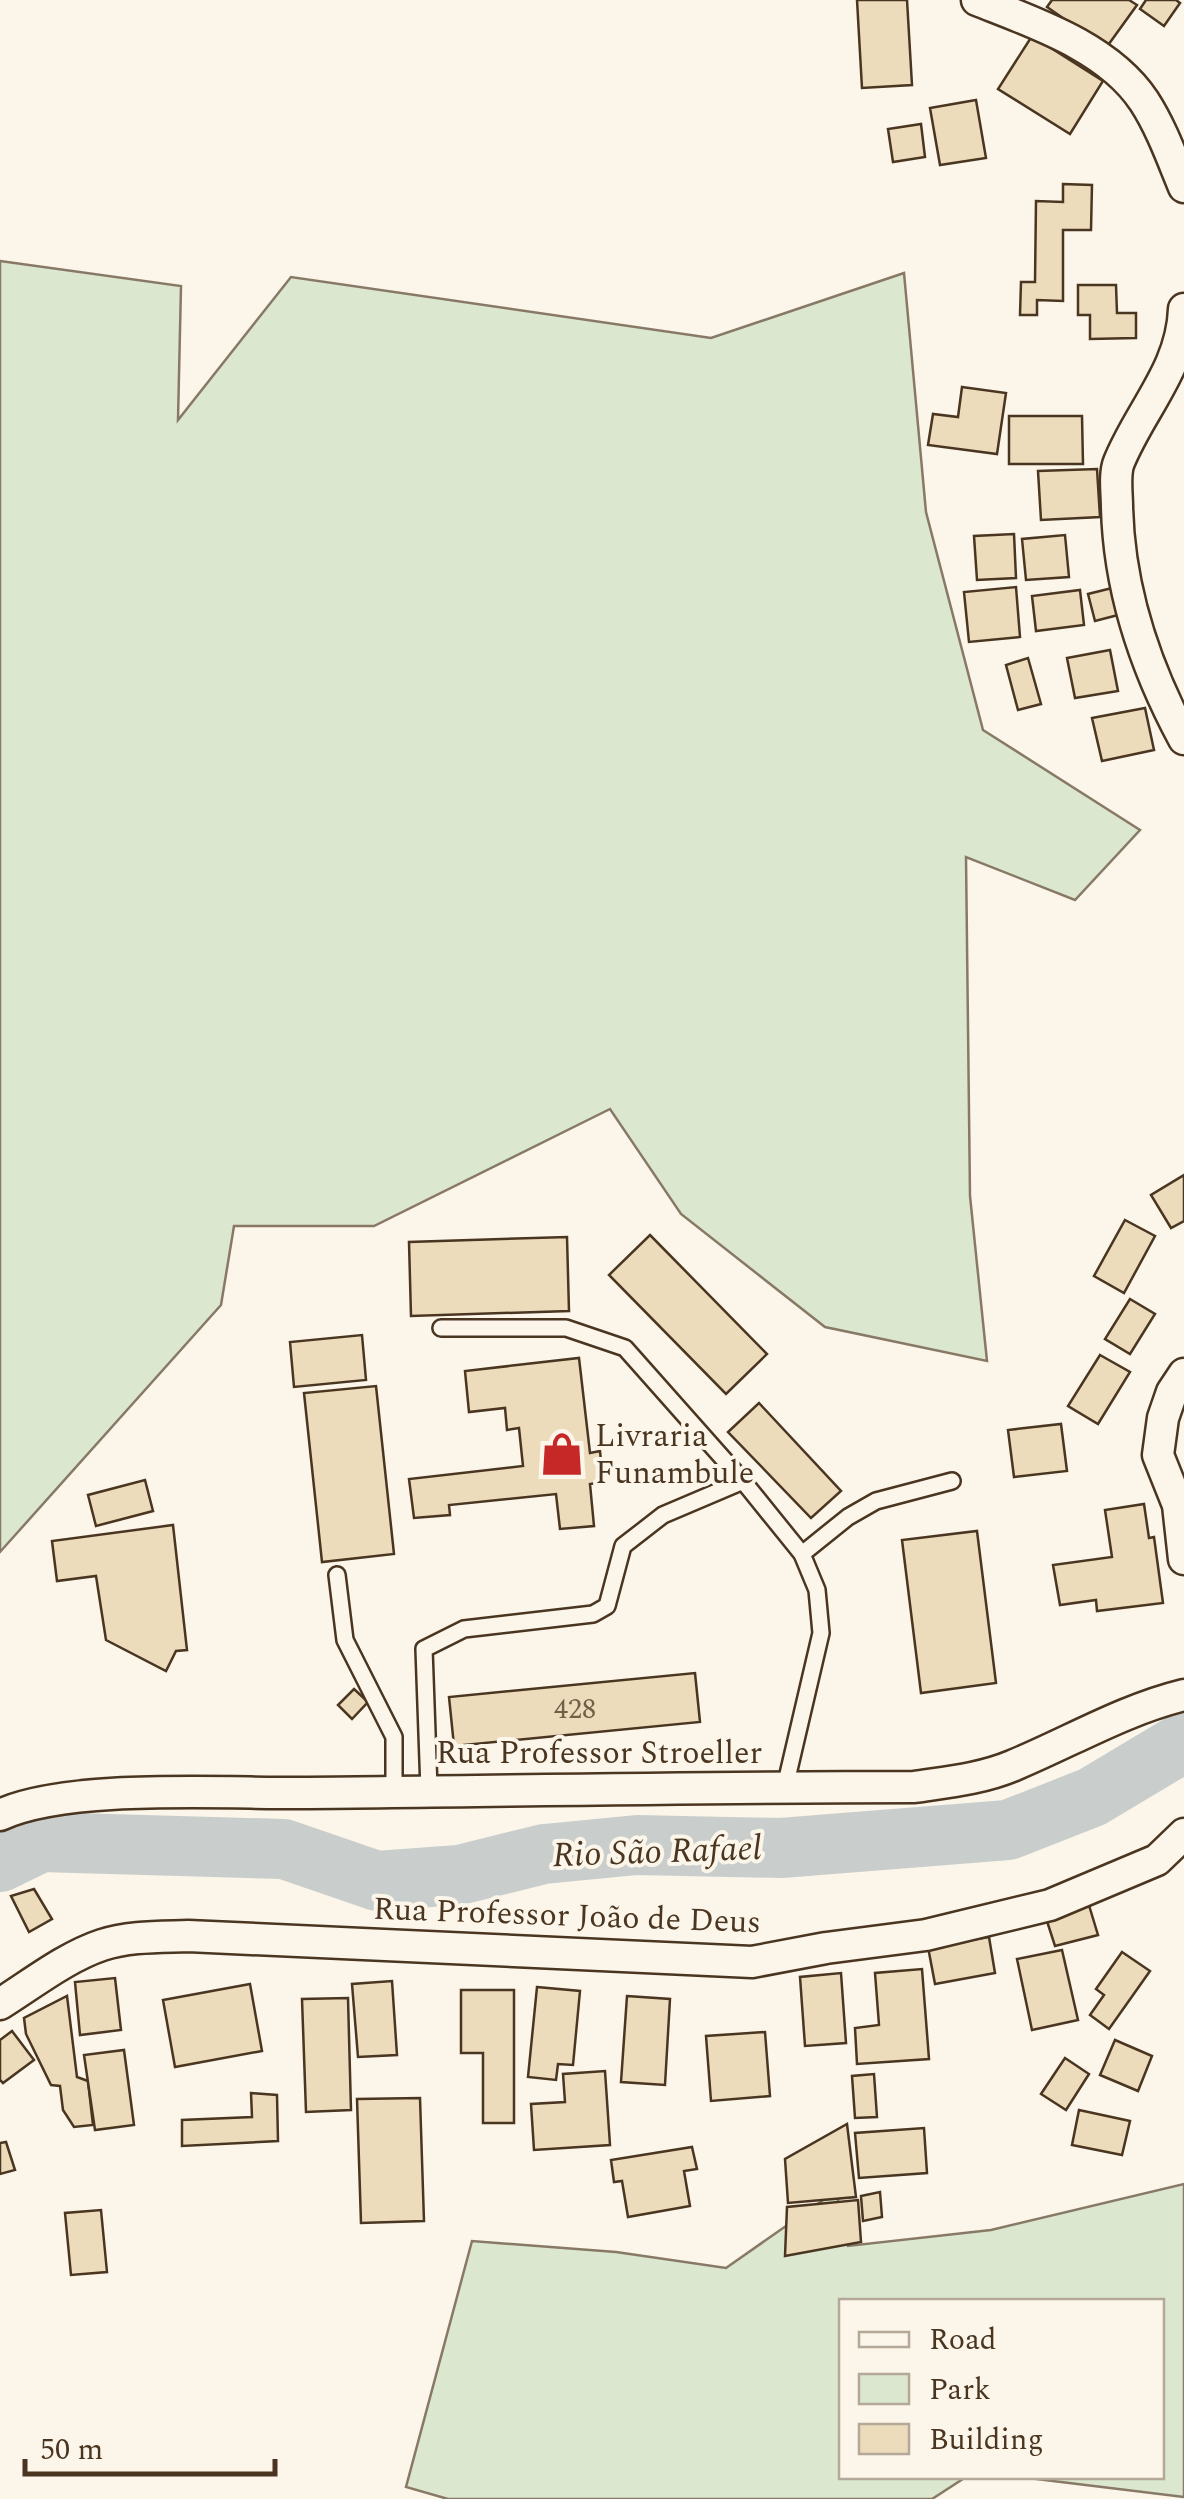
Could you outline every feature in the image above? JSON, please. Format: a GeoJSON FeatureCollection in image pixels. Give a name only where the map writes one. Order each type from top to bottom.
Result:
{"type":"FeatureCollection","features":[{"type":"Feature","properties":{"kind":"street"},"geometry":{"type":"LineString","coordinates":[[978,0],[1056,32],[1106,63],[1141,97],[1184,187]]}},
{"type":"Feature","properties":{"kind":"street"},"geometry":{"type":"LineString","coordinates":[[1184,309],[1184,323],[1161,390],[1117,466],[1118,534],[1129,606],[1157,689],[1184,739]]}},
{"type":"Feature","properties":{"kind":"street"},"geometry":{"type":"LineString","coordinates":[[1184,1374],[1172,1392],[1158,1455],[1178,1505],[1184,1559]]}},
{"type":"Feature","properties":{"kind":"street","name":"Rua Professor Stroeller"},"geometry":{"type":"LineString","coordinates":[[0,1816],[64,1800],[132,1794],[914,1787],[977,1778],[1010,1768],[1108,1722],[1184,1695]]}},
{"type":"Feature","properties":{"kind":"street","name":"Rua Professor João de Deus"},"geometry":{"type":"LineString","coordinates":[[0,2004],[77,1956],[103,1944],[138,1938],[188,1936],[752,1962],[926,1934],[1050,1905],[1157,1860],[1184,1834]]}},
{"type":"Feature","properties":{"kind":"lane"},"geometry":{"type":"LineString","coordinates":[[441,1328],[566,1328],[624,1348],[743,1481],[802,1554],[817,1590],[822,1633],[785,1787]]}},
{"type":"Feature","properties":{"kind":"lane"},"geometry":{"type":"LineString","coordinates":[[429,1789],[424,1649],[464,1629],[593,1614],[607,1606],[623,1546],[662,1515],[743,1481]]}},
{"type":"Feature","properties":{"kind":"lane"},"geometry":{"type":"LineString","coordinates":[[802,1554],[848,1517],[876,1501],[952,1481]]}},
{"type":"Feature","properties":{"kind":"lane"},"geometry":{"type":"LineString","coordinates":[[336,1575],[345,1640],[394,1737],[394,1792]]}},
{"type":"Feature","properties":{"kind":"green space"},"geometry":{"type":"Polygon","coordinates":[[[0,261],[181,286],[178,420],[291,277],[711,338],[904,273],[926,512],[983,730],[1140,830],[1075,900],[966,857],[970,1196],[987,1361],[825,1327],[681,1214],[610,1109],[374,1226],[234,1226],[221,1305],[0,1552],[0,261]]]}},
{"type":"Feature","properties":{"kind":"green space"},"geometry":{"type":"Polygon","coordinates":[[[1184,2184],[1184,2497],[1036,2479],[1164,2479],[1164,2299],[839,2299],[839,2479],[963,2479],[932,2499],[448,2499],[406,2487],[472,2241],[616,2252],[726,2268],[836,2191],[848,2246],[991,2230],[1184,2184]]]}},
{"type":"Feature","properties":{"kind":"building"},"geometry":{"type":"Polygon","coordinates":[[[857,0],[907,0],[912,85],[862,88],[857,0]]]}},
{"type":"Feature","properties":{"kind":"building"},"geometry":{"type":"Polygon","coordinates":[[[1052,0],[1129,0],[1137,5],[1106,48],[1047,7],[1052,0]]]}},
{"type":"Feature","properties":{"kind":"building"},"geometry":{"type":"Polygon","coordinates":[[[1146,0],[1180,3],[1164,26],[1140,9],[1146,0]]]}},
{"type":"Feature","properties":{"kind":"building"},"geometry":{"type":"Polygon","coordinates":[[[1032,36],[1103,81],[1070,134],[998,89],[1032,36]]]}},
{"type":"Feature","properties":{"kind":"building"},"geometry":{"type":"Polygon","coordinates":[[[976,100],[986,158],[940,165],[930,108],[976,100]]]}},
{"type":"Feature","properties":{"kind":"building"},"geometry":{"type":"Polygon","coordinates":[[[921,124],[925,157],[893,162],[888,129],[921,124]]]}},
{"type":"Feature","properties":{"kind":"building"},"geometry":{"type":"Polygon","coordinates":[[[1063,184],[1092,185],[1091,230],[1063,230],[1063,301],[1037,300],[1037,315],[1020,315],[1021,282],[1035,282],[1036,201],[1063,202],[1063,184]]]}},
{"type":"Feature","properties":{"kind":"building"},"geometry":{"type":"Polygon","coordinates":[[[1078,285],[1116,285],[1117,313],[1136,313],[1136,338],[1090,339],[1090,315],[1078,315],[1078,285]]]}},
{"type":"Feature","properties":{"kind":"building"},"geometry":{"type":"Polygon","coordinates":[[[962,387],[1006,393],[997,454],[928,445],[933,414],[958,417],[962,387]]]}},
{"type":"Feature","properties":{"kind":"building"},"geometry":{"type":"Polygon","coordinates":[[[1009,416],[1082,416],[1083,464],[1009,464],[1009,416]]]}},
{"type":"Feature","properties":{"kind":"building"},"geometry":{"type":"Polygon","coordinates":[[[1097,469],[1100,517],[1041,520],[1038,471],[1097,469]]]}},
{"type":"Feature","properties":{"kind":"building"},"geometry":{"type":"Polygon","coordinates":[[[1014,534],[1016,578],[977,580],[974,536],[1014,534]]]}},
{"type":"Feature","properties":{"kind":"building"},"geometry":{"type":"Polygon","coordinates":[[[1065,535],[1069,577],[1026,580],[1022,539],[1065,535]]]}},
{"type":"Feature","properties":{"kind":"building"},"geometry":{"type":"Polygon","coordinates":[[[1016,587],[1020,637],[969,642],[964,592],[1016,587]]]}},
{"type":"Feature","properties":{"kind":"building"},"geometry":{"type":"Polygon","coordinates":[[[1112,588],[1118,615],[1095,621],[1088,594],[1112,588]]]}},
{"type":"Feature","properties":{"kind":"building"},"geometry":{"type":"Polygon","coordinates":[[[1080,590],[1084,625],[1036,631],[1032,596],[1080,590]]]}},
{"type":"Feature","properties":{"kind":"building"},"geometry":{"type":"Polygon","coordinates":[[[1110,650],[1118,691],[1075,698],[1067,658],[1110,650]]]}},
{"type":"Feature","properties":{"kind":"building"},"geometry":{"type":"Polygon","coordinates":[[[1028,658],[1041,704],[1018,710],[1006,665],[1028,658]]]}},
{"type":"Feature","properties":{"kind":"building"},"geometry":{"type":"Polygon","coordinates":[[[1145,708],[1154,750],[1102,761],[1092,718],[1145,708]]]}},
{"type":"Feature","properties":{"kind":"building"},"geometry":{"type":"Polygon","coordinates":[[[1184,1175],[1184,1221],[1171,1228],[1151,1195],[1184,1175]]]}},
{"type":"Feature","properties":{"kind":"building"},"geometry":{"type":"Polygon","coordinates":[[[1125,1220],[1155,1236],[1124,1293],[1094,1276],[1125,1220]]]}},
{"type":"Feature","properties":{"kind":"building"},"geometry":{"type":"Polygon","coordinates":[[[650,1235],[767,1354],[726,1394],[609,1275],[650,1235]]]}},
{"type":"Feature","properties":{"kind":"building"},"geometry":{"type":"Polygon","coordinates":[[[567,1237],[569,1311],[411,1316],[409,1242],[567,1237]]]}},
{"type":"Feature","properties":{"kind":"building"},"geometry":{"type":"Polygon","coordinates":[[[1130,1299],[1155,1314],[1130,1354],[1105,1339],[1130,1299]]]}},
{"type":"Feature","properties":{"kind":"building"},"geometry":{"type":"Polygon","coordinates":[[[362,1335],[366,1380],[294,1387],[290,1342],[362,1335]]]}},
{"type":"Feature","properties":{"kind":"building"},"geometry":{"type":"Polygon","coordinates":[[[1100,1355],[1130,1372],[1098,1424],[1068,1406],[1100,1355]]]}},
{"type":"Feature","properties":{"kind":"building"},"geometry":{"type":"Polygon","coordinates":[[[579,1358],[590,1453],[600,1451],[603,1482],[590,1484],[594,1526],[560,1529],[556,1494],[449,1505],[450,1515],[414,1518],[409,1479],[523,1466],[519,1428],[507,1430],[505,1408],[469,1412],[465,1371],[579,1358]]]}},
{"type":"Feature","properties":{"kind":"building"},"geometry":{"type":"Polygon","coordinates":[[[376,1386],[394,1554],[322,1562],[304,1393],[376,1386]]]}},
{"type":"Feature","properties":{"kind":"building"},"geometry":{"type":"Polygon","coordinates":[[[759,1403],[841,1491],[811,1518],[728,1432],[759,1403]]]}},
{"type":"Feature","properties":{"kind":"building"},"geometry":{"type":"Polygon","coordinates":[[[1061,1424],[1067,1471],[1014,1477],[1008,1430],[1061,1424]]]}},
{"type":"Feature","properties":{"kind":"building"},"geometry":{"type":"Polygon","coordinates":[[[145,1480],[153,1511],[96,1526],[88,1495],[145,1480]]]}},
{"type":"Feature","properties":{"kind":"building"},"geometry":{"type":"Polygon","coordinates":[[[1144,1504],[1149,1538],[1154,1537],[1163,1603],[1097,1611],[1096,1600],[1060,1605],[1053,1565],[1112,1557],[1105,1510],[1144,1504]]]}},
{"type":"Feature","properties":{"kind":"building"},"geometry":{"type":"Polygon","coordinates":[[[173,1525],[187,1650],[176,1651],[166,1671],[106,1640],[96,1576],[57,1581],[52,1541],[173,1525]]]}},
{"type":"Feature","properties":{"kind":"building"},"geometry":{"type":"Polygon","coordinates":[[[977,1531],[996,1683],[921,1693],[902,1540],[977,1531]]]}},
{"type":"Feature","properties":{"kind":"building"},"geometry":{"type":"Polygon","coordinates":[[[695,1673],[700,1722],[454,1746],[449,1697],[695,1673]]]}},
{"type":"Feature","properties":{"kind":"building"},"geometry":{"type":"Polygon","coordinates":[[[354,1689],[368,1702],[352,1719],[338,1705],[354,1689]]]}},
{"type":"Feature","properties":{"kind":"building"},"geometry":{"type":"Polygon","coordinates":[[[34,1889],[52,1919],[29,1932],[11,1896],[34,1889]]]}},
{"type":"Feature","properties":{"kind":"building"},"geometry":{"type":"Polygon","coordinates":[[[1088,1902],[1098,1935],[1055,1946],[1045,1915],[1088,1902]]]}},
{"type":"Feature","properties":{"kind":"building"},"geometry":{"type":"Polygon","coordinates":[[[989,1937],[995,1973],[935,1984],[928,1947],[989,1937]]]}},
{"type":"Feature","properties":{"kind":"building"},"geometry":{"type":"Polygon","coordinates":[[[1062,1950],[1078,2020],[1032,2030],[1017,1959],[1062,1950]]]}},
{"type":"Feature","properties":{"kind":"building"},"geometry":{"type":"Polygon","coordinates":[[[1122,1952],[1150,1971],[1109,2029],[1090,2015],[1104,1995],[1096,1989],[1122,1952]]]}},
{"type":"Feature","properties":{"kind":"building"},"geometry":{"type":"Polygon","coordinates":[[[922,1969],[929,2059],[857,2064],[855,2028],[879,2025],[875,1973],[922,1969]]]}},
{"type":"Feature","properties":{"kind":"building"},"geometry":{"type":"Polygon","coordinates":[[[841,1973],[846,2043],[805,2046],[800,1977],[841,1973]]]}},
{"type":"Feature","properties":{"kind":"building"},"geometry":{"type":"Polygon","coordinates":[[[115,1978],[121,2030],[80,2035],[75,1982],[115,1978]]]}},
{"type":"Feature","properties":{"kind":"building"},"geometry":{"type":"Polygon","coordinates":[[[392,1981],[397,2055],[358,2057],[352,1984],[392,1981]]]}},
{"type":"Feature","properties":{"kind":"building"},"geometry":{"type":"Polygon","coordinates":[[[250,1984],[262,2051],[175,2067],[163,2000],[250,1984]]]}},
{"type":"Feature","properties":{"kind":"building"},"geometry":{"type":"Polygon","coordinates":[[[537,1987],[580,1991],[573,2065],[558,2064],[556,2080],[528,2077],[537,1987]]]}},
{"type":"Feature","properties":{"kind":"building"},"geometry":{"type":"Polygon","coordinates":[[[461,1990],[514,1990],[514,2123],[483,2123],[483,2053],[461,2053],[461,1990]]]}},
{"type":"Feature","properties":{"kind":"building"},"geometry":{"type":"Polygon","coordinates":[[[67,1996],[77,2077],[88,2081],[93,2125],[74,2127],[63,2110],[60,2086],[51,2085],[26,2034],[24,2018],[67,1996]]]}},
{"type":"Feature","properties":{"kind":"building"},"geometry":{"type":"Polygon","coordinates":[[[627,1996],[670,1999],[665,2085],[621,2082],[627,1996]]]}},
{"type":"Feature","properties":{"kind":"building"},"geometry":{"type":"Polygon","coordinates":[[[348,1998],[351,2110],[306,2112],[302,1999],[348,1998]]]}},
{"type":"Feature","properties":{"kind":"building"},"geometry":{"type":"Polygon","coordinates":[[[12,2031],[34,2060],[3,2083],[0,2040],[12,2031]]]}},
{"type":"Feature","properties":{"kind":"building"},"geometry":{"type":"Polygon","coordinates":[[[765,2032],[770,2096],[711,2101],[706,2036],[765,2032]]]}},
{"type":"Feature","properties":{"kind":"building"},"geometry":{"type":"Polygon","coordinates":[[[1115,2040],[1152,2056],[1138,2091],[1100,2075],[1115,2040]]]}},
{"type":"Feature","properties":{"kind":"building"},"geometry":{"type":"Polygon","coordinates":[[[124,2050],[134,2125],[95,2130],[84,2055],[124,2050]]]}},
{"type":"Feature","properties":{"kind":"building"},"geometry":{"type":"Polygon","coordinates":[[[1065,2058],[1089,2074],[1066,2110],[1041,2094],[1065,2058]]]}},
{"type":"Feature","properties":{"kind":"building"},"geometry":{"type":"Polygon","coordinates":[[[605,2071],[610,2145],[534,2150],[531,2104],[565,2102],[563,2074],[605,2071]]]}},
{"type":"Feature","properties":{"kind":"building"},"geometry":{"type":"Polygon","coordinates":[[[874,2074],[877,2117],[855,2118],[852,2076],[874,2074]]]}},
{"type":"Feature","properties":{"kind":"building"},"geometry":{"type":"Polygon","coordinates":[[[251,2093],[277,2095],[278,2141],[182,2146],[182,2120],[252,2117],[251,2093]]]}},
{"type":"Feature","properties":{"kind":"building"},"geometry":{"type":"Polygon","coordinates":[[[420,2098],[424,2221],[361,2223],[357,2099],[420,2098]]]}},
{"type":"Feature","properties":{"kind":"building"},"geometry":{"type":"Polygon","coordinates":[[[1079,2110],[1130,2121],[1122,2155],[1072,2145],[1079,2110]]]}},
{"type":"Feature","properties":{"kind":"building"},"geometry":{"type":"Polygon","coordinates":[[[847,2124],[856,2197],[788,2203],[785,2159],[847,2124]]]}},
{"type":"Feature","properties":{"kind":"building"},"geometry":{"type":"Polygon","coordinates":[[[924,2128],[927,2173],[859,2178],[855,2133],[924,2128]]]}},
{"type":"Feature","properties":{"kind":"building"},"geometry":{"type":"Polygon","coordinates":[[[6,2142],[15,2170],[0,2174],[0,2143],[6,2142]]]}},
{"type":"Feature","properties":{"kind":"building"},"geometry":{"type":"Polygon","coordinates":[[[692,2147],[697,2169],[684,2171],[690,2206],[628,2217],[622,2181],[614,2182],[611,2160],[692,2147]]]}},
{"type":"Feature","properties":{"kind":"building"},"geometry":{"type":"Polygon","coordinates":[[[880,2192],[882,2217],[863,2221],[861,2196],[880,2192]]]}},
{"type":"Feature","properties":{"kind":"building"},"geometry":{"type":"Polygon","coordinates":[[[858,2200],[861,2242],[785,2256],[787,2207],[858,2200]]]}},
{"type":"Feature","properties":{"kind":"building"},"geometry":{"type":"Polygon","coordinates":[[[101,2210],[107,2272],[71,2275],[65,2213],[101,2210]]]}},
{"type":"Feature","properties":{"kind":"waterway","name":"Rio São Rafael"},"geometry":{"type":"LineString","coordinates":[[0,1862],[41,1842],[284,1849],[377,1881],[459,1875],[544,1854],[637,1845],[781,1848],[1008,1830],[1092,1797],[1184,1742]]}},
{"type":"Feature","properties":{"kind":"place","name":"Livraria Funambule"},"geometry":{"type":"Point","coordinates":[562,1454]}}]}
